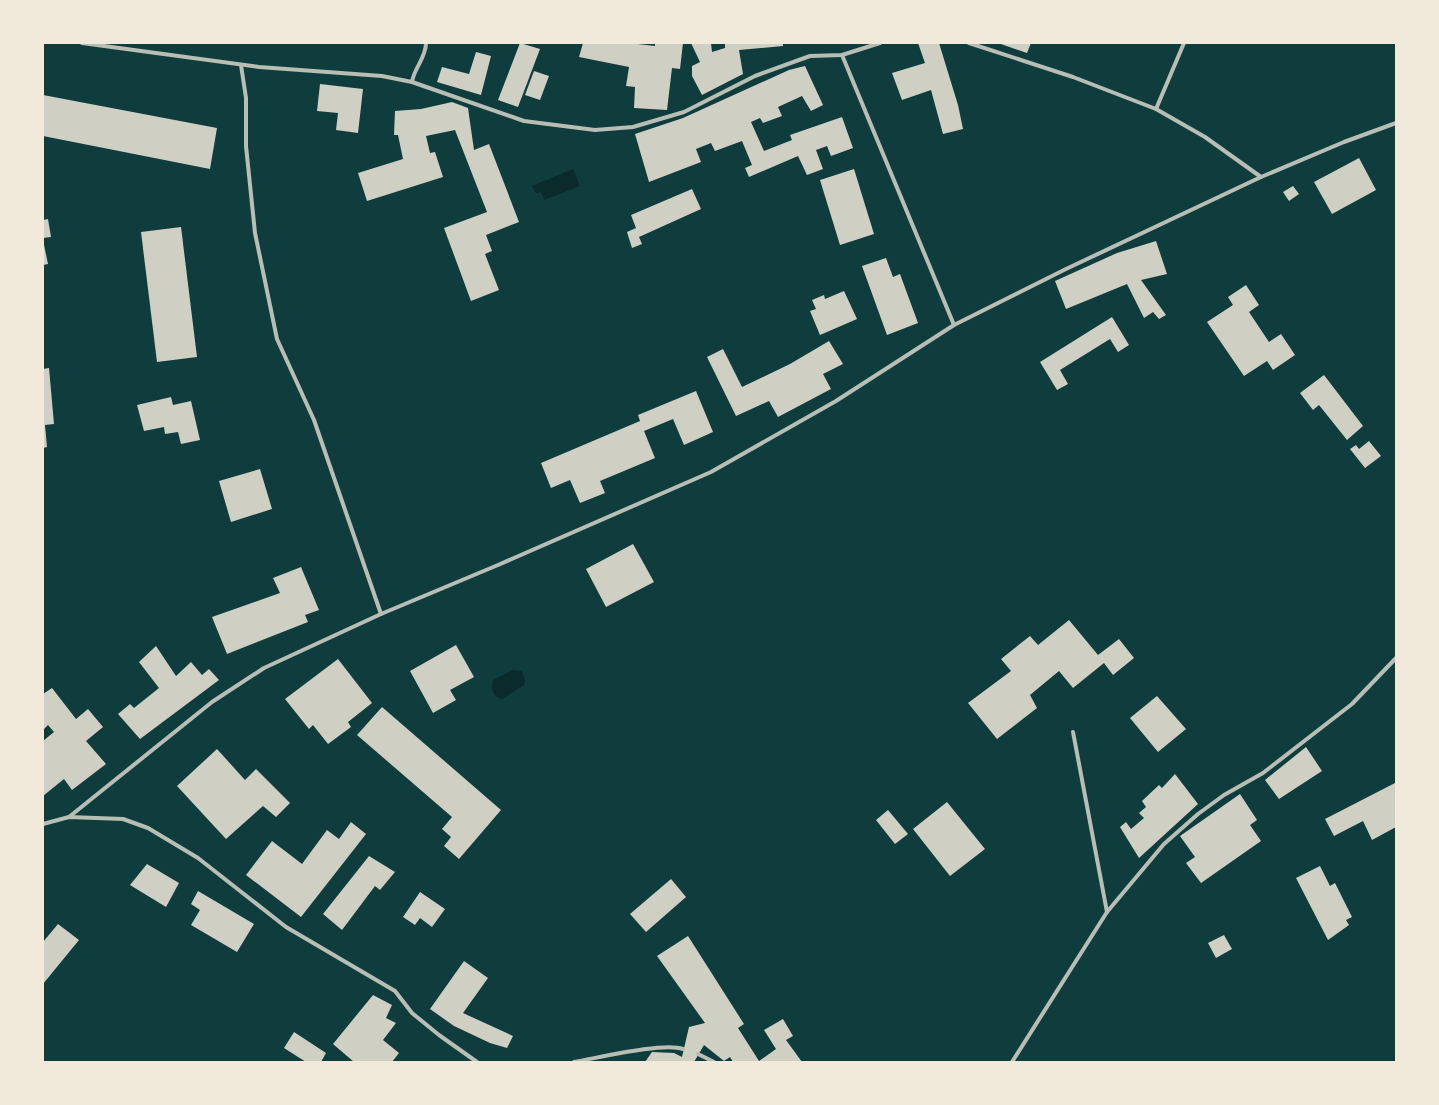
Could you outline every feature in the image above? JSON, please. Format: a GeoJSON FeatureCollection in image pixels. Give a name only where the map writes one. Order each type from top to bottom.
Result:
{"type":"FeatureCollection","features":[{"type":"Feature","properties":{"kind":"street"},"geometry":{"type":"LineString","coordinates":[[82,43],[241,65],[382,76],[412,82],[524,121],[595,130],[633,127],[684,112],[756,76],[810,56],[842,55],[880,43]]}},
{"type":"Feature","properties":{"kind":"street"},"geometry":{"type":"LineString","coordinates":[[412,82],[413,74],[421,62],[426,43]]}},
{"type":"Feature","properties":{"kind":"street"},"geometry":{"type":"LineString","coordinates":[[969,43],[1073,76],[1156,109],[1205,137],[1261,177]]}},
{"type":"Feature","properties":{"kind":"street"},"geometry":{"type":"LineString","coordinates":[[1156,109],[1184,43]]}},
{"type":"Feature","properties":{"kind":"street"},"geometry":{"type":"LineString","coordinates":[[842,55],[954,325]]}},
{"type":"Feature","properties":{"kind":"street"},"geometry":{"type":"LineString","coordinates":[[241,65],[246,98],[246,146],[255,233],[277,339],[314,420],[381,614]]}},
{"type":"Feature","properties":{"kind":"street"},"geometry":{"type":"LineString","coordinates":[[69,817],[212,702],[258,673],[315,644],[381,614],[505,562],[711,472],[836,401],[954,325],[1066,269],[1261,177],[1344,142],[1396,123]]}},
{"type":"Feature","properties":{"kind":"street"},"geometry":{"type":"LineString","coordinates":[[1012,1062],[1107,912],[1164,844],[1224,795],[1263,773],[1352,704],[1396,658]]}},
{"type":"Feature","properties":{"kind":"street"},"geometry":{"type":"LineString","coordinates":[[1073,732],[1107,912]]}},
{"type":"Feature","properties":{"kind":"street"},"geometry":{"type":"LineString","coordinates":[[43,824],[69,817],[123,819],[148,828],[198,858],[286,927],[395,991],[412,1013],[439,1035],[477,1062]]}},
{"type":"Feature","properties":{"kind":"street"},"geometry":{"type":"LineString","coordinates":[[574,1062],[656,1048],[671,1047],[683,1049]]}},
{"type":"Feature","properties":{"kind":"street"},"geometry":{"type":"LineString","coordinates":[[698,1054],[714,1062]]}},
{"type":"Feature","properties":{"kind":"water"},"geometry":{"type":"Polygon","coordinates":[[[573,169],[580,186],[544,200],[541,192],[536,193],[532,186],[573,169]]]}},
{"type":"Feature","properties":{"kind":"water"},"geometry":{"type":"Polygon","coordinates":[[[513,670],[522,671],[525,681],[524,685],[502,699],[499,698],[493,692],[493,680],[513,670]]]}},
{"type":"Feature","properties":{"kind":"building"},"geometry":{"type":"Polygon","coordinates":[[[520,43],[540,49],[518,107],[498,100],[520,43]]]}},
{"type":"Feature","properties":{"kind":"building"},"geometry":{"type":"Polygon","coordinates":[[[583,43],[629,43],[655,46],[655,43],[683,43],[680,69],[672,68],[667,110],[634,108],[635,87],[626,86],[629,67],[579,57],[583,43]]]}},
{"type":"Feature","properties":{"kind":"building"},"geometry":{"type":"Polygon","coordinates":[[[691,43],[711,43],[712,52],[725,48],[725,43],[783,43],[783,46],[739,50],[743,74],[702,95],[692,76],[692,66],[700,62],[691,43]]]}},
{"type":"Feature","properties":{"kind":"building"},"geometry":{"type":"Polygon","coordinates":[[[918,43],[939,43],[958,105],[963,129],[943,134],[931,90],[902,100],[892,73],[925,63],[918,43]]]}},
{"type":"Feature","properties":{"kind":"building"},"geometry":{"type":"Polygon","coordinates":[[[998,43],[1031,43],[1027,53],[998,43]]]}},
{"type":"Feature","properties":{"kind":"building"},"geometry":{"type":"Polygon","coordinates":[[[476,52],[491,56],[481,95],[437,82],[442,67],[469,74],[476,52]]]}},
{"type":"Feature","properties":{"kind":"building"},"geometry":{"type":"Polygon","coordinates":[[[805,66],[823,105],[811,111],[802,96],[778,107],[782,116],[763,123],[760,118],[751,122],[764,151],[792,140],[790,135],[842,117],[853,148],[831,156],[827,146],[816,150],[823,169],[807,175],[798,156],[749,177],[745,168],[752,165],[742,141],[715,151],[711,143],[696,149],[701,162],[649,182],[635,134],[683,118],[789,70],[805,66]]]}},
{"type":"Feature","properties":{"kind":"building"},"geometry":{"type":"Polygon","coordinates":[[[534,71],[549,76],[540,100],[525,95],[534,71]]]}},
{"type":"Feature","properties":{"kind":"building"},"geometry":{"type":"Polygon","coordinates":[[[320,84],[363,89],[358,133],[336,130],[338,113],[317,111],[320,84]]]}},
{"type":"Feature","properties":{"kind":"building"},"geometry":{"type":"Polygon","coordinates":[[[43,95],[217,128],[210,169],[43,136],[43,95]]]}},
{"type":"Feature","properties":{"kind":"building"},"geometry":{"type":"Polygon","coordinates":[[[452,102],[468,108],[474,150],[489,144],[519,222],[486,235],[492,251],[485,254],[499,290],[471,301],[444,228],[487,212],[455,130],[426,136],[430,153],[435,152],[443,177],[367,201],[358,173],[403,159],[398,135],[394,135],[395,111],[421,109],[452,102]]]}},
{"type":"Feature","properties":{"kind":"building"},"geometry":{"type":"Polygon","coordinates":[[[1359,158],[1376,190],[1332,214],[1314,182],[1359,158]]]}},
{"type":"Feature","properties":{"kind":"building"},"geometry":{"type":"Polygon","coordinates":[[[854,169],[874,234],[840,245],[820,180],[854,169]]]}},
{"type":"Feature","properties":{"kind":"building"},"geometry":{"type":"Polygon","coordinates":[[[1293,186],[1299,194],[1289,201],[1283,192],[1293,186]]]}},
{"type":"Feature","properties":{"kind":"building"},"geometry":{"type":"Polygon","coordinates":[[[692,189],[701,209],[639,237],[642,244],[632,248],[627,232],[636,228],[631,215],[692,189]]]}},
{"type":"Feature","properties":{"kind":"building"},"geometry":{"type":"Polygon","coordinates":[[[48,219],[51,237],[43,238],[43,220],[48,219]]]}},
{"type":"Feature","properties":{"kind":"building"},"geometry":{"type":"Polygon","coordinates":[[[181,227],[197,357],[157,362],[141,232],[181,227]]]}},
{"type":"Feature","properties":{"kind":"building"},"geometry":{"type":"Polygon","coordinates":[[[43,240],[48,264],[43,265],[43,240]]]}},
{"type":"Feature","properties":{"kind":"building"},"geometry":{"type":"Polygon","coordinates":[[[1156,241],[1167,274],[1141,280],[1166,315],[1159,319],[1153,312],[1144,318],[1127,284],[1066,309],[1055,281],[1117,253],[1156,241]]]}},
{"type":"Feature","properties":{"kind":"building"},"geometry":{"type":"Polygon","coordinates":[[[886,258],[893,277],[900,274],[918,323],[887,335],[862,266],[886,258]]]}},
{"type":"Feature","properties":{"kind":"building"},"geometry":{"type":"Polygon","coordinates":[[[1246,285],[1259,305],[1249,312],[1269,342],[1281,334],[1295,355],[1273,370],[1267,361],[1244,376],[1207,322],[1233,305],[1228,297],[1246,285]]]}},
{"type":"Feature","properties":{"kind":"building"},"geometry":{"type":"Polygon","coordinates":[[[844,291],[857,319],[820,335],[810,311],[816,309],[812,300],[824,295],[825,299],[844,291]]]}},
{"type":"Feature","properties":{"kind":"building"},"geometry":{"type":"Polygon","coordinates":[[[1112,317],[1129,345],[1118,352],[1110,339],[1060,370],[1068,384],[1057,390],[1040,362],[1112,317]]]}},
{"type":"Feature","properties":{"kind":"building"},"geometry":{"type":"Polygon","coordinates":[[[829,341],[843,364],[823,374],[831,389],[778,417],[769,401],[736,416],[707,357],[723,349],[742,387],[790,364],[829,341]]]}},
{"type":"Feature","properties":{"kind":"building"},"geometry":{"type":"Polygon","coordinates":[[[49,368],[54,424],[45,425],[47,447],[43,448],[43,369],[49,368]]]}},
{"type":"Feature","properties":{"kind":"building"},"geometry":{"type":"Polygon","coordinates":[[[1324,375],[1363,426],[1347,440],[1319,405],[1313,410],[1300,393],[1324,375]]]}},
{"type":"Feature","properties":{"kind":"building"},"geometry":{"type":"Polygon","coordinates":[[[696,391],[713,432],[684,445],[673,419],[644,431],[655,458],[600,481],[605,493],[580,503],[570,480],[551,488],[541,463],[640,421],[638,415],[696,391]]]}},
{"type":"Feature","properties":{"kind":"building"},"geometry":{"type":"Polygon","coordinates":[[[171,397],[173,405],[191,401],[200,440],[181,444],[178,432],[165,434],[164,427],[144,431],[137,405],[171,397]]]}},
{"type":"Feature","properties":{"kind":"building"},"geometry":{"type":"Polygon","coordinates":[[[1369,441],[1381,456],[1365,468],[1350,449],[1356,445],[1359,449],[1369,441]]]}},
{"type":"Feature","properties":{"kind":"building"},"geometry":{"type":"Polygon","coordinates":[[[260,469],[272,509],[231,522],[219,481],[260,469]]]}},
{"type":"Feature","properties":{"kind":"building"},"geometry":{"type":"Polygon","coordinates":[[[633,544],[654,582],[606,607],[586,569],[633,544]]]}},
{"type":"Feature","properties":{"kind":"building"},"geometry":{"type":"Polygon","coordinates":[[[301,567],[319,610],[305,615],[308,622],[227,654],[212,617],[280,593],[273,578],[301,567]]]}},
{"type":"Feature","properties":{"kind":"building"},"geometry":{"type":"Polygon","coordinates":[[[1069,620],[1098,655],[1119,639],[1134,658],[1113,675],[1104,663],[1073,688],[1059,671],[1030,695],[1037,708],[997,739],[968,703],[1011,671],[1001,659],[1030,636],[1038,645],[1069,620]]]}},
{"type":"Feature","properties":{"kind":"building"},"geometry":{"type":"Polygon","coordinates":[[[456,645],[474,677],[450,690],[456,700],[433,713],[410,671],[456,645]]]}},
{"type":"Feature","properties":{"kind":"building"},"geometry":{"type":"Polygon","coordinates":[[[156,646],[176,676],[191,662],[202,675],[209,669],[219,680],[140,739],[118,714],[130,704],[134,708],[159,688],[139,662],[156,646]]]}},
{"type":"Feature","properties":{"kind":"building"},"geometry":{"type":"Polygon","coordinates":[[[338,659],[372,703],[348,722],[351,727],[328,744],[313,725],[309,729],[285,699],[338,659]]]}},
{"type":"Feature","properties":{"kind":"building"},"geometry":{"type":"Polygon","coordinates":[[[52,688],[76,719],[88,709],[103,727],[86,741],[106,764],[72,790],[64,779],[43,796],[43,741],[54,732],[48,725],[43,730],[43,694],[52,688]]]}},
{"type":"Feature","properties":{"kind":"building"},"geometry":{"type":"Polygon","coordinates":[[[1157,696],[1186,729],[1158,752],[1130,718],[1157,696]]]}},
{"type":"Feature","properties":{"kind":"building"},"geometry":{"type":"Polygon","coordinates":[[[382,707],[501,810],[459,859],[444,846],[451,837],[442,829],[452,817],[357,735],[382,707]]]}},
{"type":"Feature","properties":{"kind":"building"},"geometry":{"type":"Polygon","coordinates":[[[1306,747],[1322,771],[1279,799],[1265,780],[1306,747]]]}},
{"type":"Feature","properties":{"kind":"building"},"geometry":{"type":"Polygon","coordinates":[[[217,749],[245,780],[256,769],[290,803],[276,817],[263,806],[226,839],[177,786],[217,749]]]}},
{"type":"Feature","properties":{"kind":"building"},"geometry":{"type":"Polygon","coordinates":[[[1175,774],[1198,804],[1139,858],[1120,827],[1126,822],[1131,829],[1144,818],[1139,813],[1146,807],[1142,801],[1159,785],[1162,788],[1175,774]]]}},
{"type":"Feature","properties":{"kind":"building"},"geometry":{"type":"Polygon","coordinates":[[[1395,783],[1396,827],[1372,840],[1363,821],[1334,836],[1325,819],[1395,783]]]}},
{"type":"Feature","properties":{"kind":"building"},"geometry":{"type":"Polygon","coordinates":[[[1240,794],[1257,820],[1250,825],[1261,841],[1201,883],[1186,863],[1195,857],[1180,836],[1240,794]]]}},
{"type":"Feature","properties":{"kind":"building"},"geometry":{"type":"Polygon","coordinates":[[[947,802],[985,849],[950,876],[913,829],[947,802]]]}},
{"type":"Feature","properties":{"kind":"building"},"geometry":{"type":"Polygon","coordinates":[[[888,810],[908,834],[895,844],[876,820],[888,810]]]}},
{"type":"Feature","properties":{"kind":"building"},"geometry":{"type":"Polygon","coordinates":[[[351,822],[366,834],[301,917],[246,875],[272,841],[302,864],[327,830],[339,839],[351,822]]]}},
{"type":"Feature","properties":{"kind":"building"},"geometry":{"type":"Polygon","coordinates":[[[369,856],[395,872],[380,890],[375,886],[342,930],[323,914],[369,856]]]}},
{"type":"Feature","properties":{"kind":"building"},"geometry":{"type":"Polygon","coordinates":[[[147,864],[179,883],[166,907],[130,885],[147,864]]]}},
{"type":"Feature","properties":{"kind":"building"},"geometry":{"type":"Polygon","coordinates":[[[1320,866],[1330,886],[1335,883],[1352,917],[1346,920],[1349,925],[1328,940],[1296,878],[1320,866]]]}},
{"type":"Feature","properties":{"kind":"building"},"geometry":{"type":"Polygon","coordinates":[[[671,879],[686,897],[646,932],[630,914],[671,879]]]}},
{"type":"Feature","properties":{"kind":"building"},"geometry":{"type":"Polygon","coordinates":[[[198,891],[254,924],[237,952],[191,925],[200,910],[191,904],[198,891]]]}},
{"type":"Feature","properties":{"kind":"building"},"geometry":{"type":"Polygon","coordinates":[[[420,892],[445,909],[432,927],[420,918],[415,925],[403,917],[420,892]]]}},
{"type":"Feature","properties":{"kind":"building"},"geometry":{"type":"Polygon","coordinates":[[[58,924],[79,940],[43,984],[43,942],[58,924]]]}},
{"type":"Feature","properties":{"kind":"building"},"geometry":{"type":"Polygon","coordinates":[[[1224,935],[1232,949],[1216,958],[1208,943],[1224,935]]]}},
{"type":"Feature","properties":{"kind":"building"},"geometry":{"type":"Polygon","coordinates":[[[688,936],[744,1024],[738,1028],[759,1061],[776,1049],[764,1030],[783,1019],[793,1036],[786,1040],[802,1062],[733,1062],[730,1057],[724,1061],[704,1045],[694,1062],[645,1062],[652,1052],[674,1053],[682,1057],[689,1027],[705,1023],[657,956],[688,936]]]}},
{"type":"Feature","properties":{"kind":"building"},"geometry":{"type":"Polygon","coordinates":[[[464,961],[488,978],[463,1013],[513,1036],[507,1048],[490,1043],[454,1026],[430,1009],[464,961]]]}},
{"type":"Feature","properties":{"kind":"building"},"geometry":{"type":"Polygon","coordinates":[[[373,995],[392,1005],[386,1018],[396,1023],[383,1040],[399,1053],[392,1062],[354,1062],[333,1044],[373,995]]]}},
{"type":"Feature","properties":{"kind":"building"},"geometry":{"type":"Polygon","coordinates":[[[294,1032],[326,1053],[321,1062],[306,1062],[284,1048],[294,1032]]]}}]}
